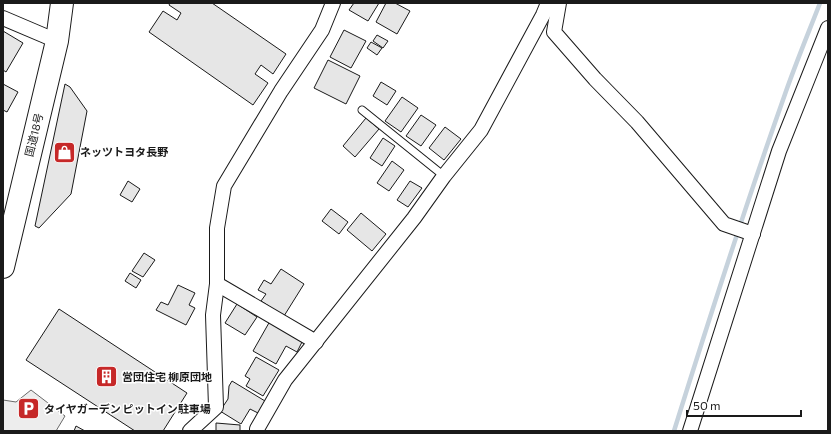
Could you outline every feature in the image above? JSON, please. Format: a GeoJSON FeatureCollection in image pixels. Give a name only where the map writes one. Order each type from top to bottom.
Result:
{"type":"FeatureCollection","features":[{"type":"Feature","properties":{"kind":"highway","name":"国道18号"},"geometry":{"type":"LineString","coordinates":[[3,267],[57,41],[62,3]]}},
{"type":"Feature","properties":{"kind":"street"},"geometry":{"type":"LineString","coordinates":[[190,431],[216,407],[212,315],[217,284],[217,228],[224,186],[281,91],[322,30],[333,3]]}},
{"type":"Feature","properties":{"kind":"street"},"geometry":{"type":"LineString","coordinates":[[257,431],[285,380],[414,218],[444,176],[481,130],[548,3]]}},
{"type":"Feature","properties":{"kind":"street"},"geometry":{"type":"LineString","coordinates":[[559,3],[554,32],[636,122],[724,224],[749,233]]}},
{"type":"Feature","properties":{"kind":"street"},"geometry":{"type":"LineString","coordinates":[[3,18],[57,41]]}},
{"type":"Feature","properties":{"kind":"street"},"geometry":{"type":"LineString","coordinates":[[690,431],[749,233],[779,151],[828,28]]}},
{"type":"Feature","properties":{"kind":"street"},"geometry":{"type":"LineString","coordinates":[[217,284],[316,342]]}},
{"type":"Feature","properties":{"kind":"lane"},"geometry":{"type":"LineString","coordinates":[[362,110],[444,176]]}},
{"type":"Feature","properties":{"kind":"shaded area","name":"タイヤガーデン ピットイン駐車場"},"geometry":{"type":"Polygon","coordinates":[[[31,390],[65,416],[56,431],[3,431],[3,400],[16,402],[31,390]]]}},
{"type":"Feature","properties":{"kind":"building"},"geometry":{"type":"Polygon","coordinates":[[[170,3],[212,3],[286,54],[273,74],[261,65],[255,74],[268,83],[253,105],[149,32],[163,11],[177,20],[181,13],[169,5],[170,3]]]}},
{"type":"Feature","properties":{"kind":"building"},"geometry":{"type":"Polygon","coordinates":[[[354,3],[379,3],[368,21],[349,10],[354,3]]]}},
{"type":"Feature","properties":{"kind":"building"},"geometry":{"type":"Polygon","coordinates":[[[386,3],[395,3],[410,11],[397,34],[376,22],[386,3]]]}},
{"type":"Feature","properties":{"kind":"building"},"geometry":{"type":"Polygon","coordinates":[[[344,30],[366,41],[351,68],[330,57],[344,30]]]}},
{"type":"Feature","properties":{"kind":"building"},"geometry":{"type":"Polygon","coordinates":[[[3,31],[23,43],[6,72],[3,70],[3,31]]]}},
{"type":"Feature","properties":{"kind":"building"},"geometry":{"type":"Polygon","coordinates":[[[377,35],[388,41],[383,48],[373,41],[377,35]]]}},
{"type":"Feature","properties":{"kind":"building"},"geometry":{"type":"Polygon","coordinates":[[[371,42],[382,48],[377,55],[367,48],[371,42]]]}},
{"type":"Feature","properties":{"kind":"building"},"geometry":{"type":"Polygon","coordinates":[[[328,60],[360,76],[346,104],[314,88],[328,60]]]}},
{"type":"Feature","properties":{"kind":"building"},"geometry":{"type":"Polygon","coordinates":[[[381,82],[396,91],[387,105],[373,96],[381,82]]]}},
{"type":"Feature","properties":{"kind":"building"},"geometry":{"type":"Polygon","coordinates":[[[3,84],[18,92],[7,112],[3,110],[3,84]]]}},
{"type":"Feature","properties":{"kind":"building","name":"ネッツトヨタ長野"},"geometry":{"type":"Polygon","coordinates":[[[65,84],[70,87],[87,111],[71,194],[39,228],[35,226],[65,84]]]}},
{"type":"Feature","properties":{"kind":"building"},"geometry":{"type":"Polygon","coordinates":[[[402,97],[418,108],[401,132],[385,121],[402,97]]]}},
{"type":"Feature","properties":{"kind":"building"},"geometry":{"type":"Polygon","coordinates":[[[421,115],[436,125],[421,146],[406,136],[421,115]]]}},
{"type":"Feature","properties":{"kind":"building"},"geometry":{"type":"Polygon","coordinates":[[[366,118],[379,129],[355,157],[343,146],[366,118]]]}},
{"type":"Feature","properties":{"kind":"building"},"geometry":{"type":"Polygon","coordinates":[[[445,127],[461,139],[444,160],[429,148],[445,127]]]}},
{"type":"Feature","properties":{"kind":"building"},"geometry":{"type":"Polygon","coordinates":[[[383,138],[395,146],[382,166],[370,158],[383,138]]]}},
{"type":"Feature","properties":{"kind":"building"},"geometry":{"type":"Polygon","coordinates":[[[392,161],[404,170],[389,191],[377,183],[392,161]]]}},
{"type":"Feature","properties":{"kind":"building"},"geometry":{"type":"Polygon","coordinates":[[[128,181],[140,189],[132,202],[120,195],[128,181]]]}},
{"type":"Feature","properties":{"kind":"building"},"geometry":{"type":"Polygon","coordinates":[[[410,181],[422,188],[408,207],[397,200],[410,181]]]}},
{"type":"Feature","properties":{"kind":"building"},"geometry":{"type":"Polygon","coordinates":[[[331,209],[348,222],[339,234],[322,221],[331,209]]]}},
{"type":"Feature","properties":{"kind":"building"},"geometry":{"type":"Polygon","coordinates":[[[361,213],[386,234],[372,251],[347,230],[361,213]]]}},
{"type":"Feature","properties":{"kind":"building"},"geometry":{"type":"Polygon","coordinates":[[[144,253],[155,260],[143,277],[132,271],[144,253]]]}},
{"type":"Feature","properties":{"kind":"building"},"geometry":{"type":"Polygon","coordinates":[[[281,269],[304,284],[284,316],[261,301],[266,294],[258,290],[264,280],[271,284],[281,269]]]}},
{"type":"Feature","properties":{"kind":"building"},"geometry":{"type":"Polygon","coordinates":[[[130,273],[141,280],[136,288],[125,281],[130,273]]]}},
{"type":"Feature","properties":{"kind":"building"},"geometry":{"type":"Polygon","coordinates":[[[178,285],[195,293],[189,305],[195,308],[186,325],[156,310],[161,302],[168,305],[178,285]]]}},
{"type":"Feature","properties":{"kind":"building"},"geometry":{"type":"Polygon","coordinates":[[[237,304],[257,317],[245,335],[225,323],[237,304]]]}},
{"type":"Feature","properties":{"kind":"building","name":"営団住宅 柳原団地"},"geometry":{"type":"Polygon","coordinates":[[[59,309],[187,393],[163,431],[135,431],[26,360],[59,309]]]}},
{"type":"Feature","properties":{"kind":"building"},"geometry":{"type":"Polygon","coordinates":[[[270,321],[303,340],[297,352],[286,346],[276,364],[253,351],[270,321]]]}},
{"type":"Feature","properties":{"kind":"building"},"geometry":{"type":"Polygon","coordinates":[[[256,357],[279,370],[263,396],[246,386],[250,379],[245,376],[256,357]]]}},
{"type":"Feature","properties":{"kind":"building"},"geometry":{"type":"Polygon","coordinates":[[[232,381],[265,401],[258,413],[250,409],[241,424],[220,411],[228,399],[229,386],[232,381]]]}},
{"type":"Feature","properties":{"kind":"building"},"geometry":{"type":"Polygon","coordinates":[[[216,423],[240,425],[240,431],[216,431],[216,423]]]}},
{"type":"Feature","properties":{"kind":"building"},"geometry":{"type":"Polygon","coordinates":[[[76,426],[85,431],[74,431],[76,426]]]}},
{"type":"Feature","properties":{"kind":"waterway"},"geometry":{"type":"LineString","coordinates":[[674,431],[755,180],[788,85],[820,3]]}},
{"type":"Feature","properties":{"kind":"place","name":"ネッツトヨタ長野"},"geometry":{"type":"Point","coordinates":[65,152]}},
{"type":"Feature","properties":{"kind":"place","name":"営団住宅 柳原団地"},"geometry":{"type":"Point","coordinates":[107,377]}},
{"type":"Feature","properties":{"kind":"place","name":"タイヤガーデン ピットイン駐車場"},"geometry":{"type":"Point","coordinates":[29,409]}}]}
